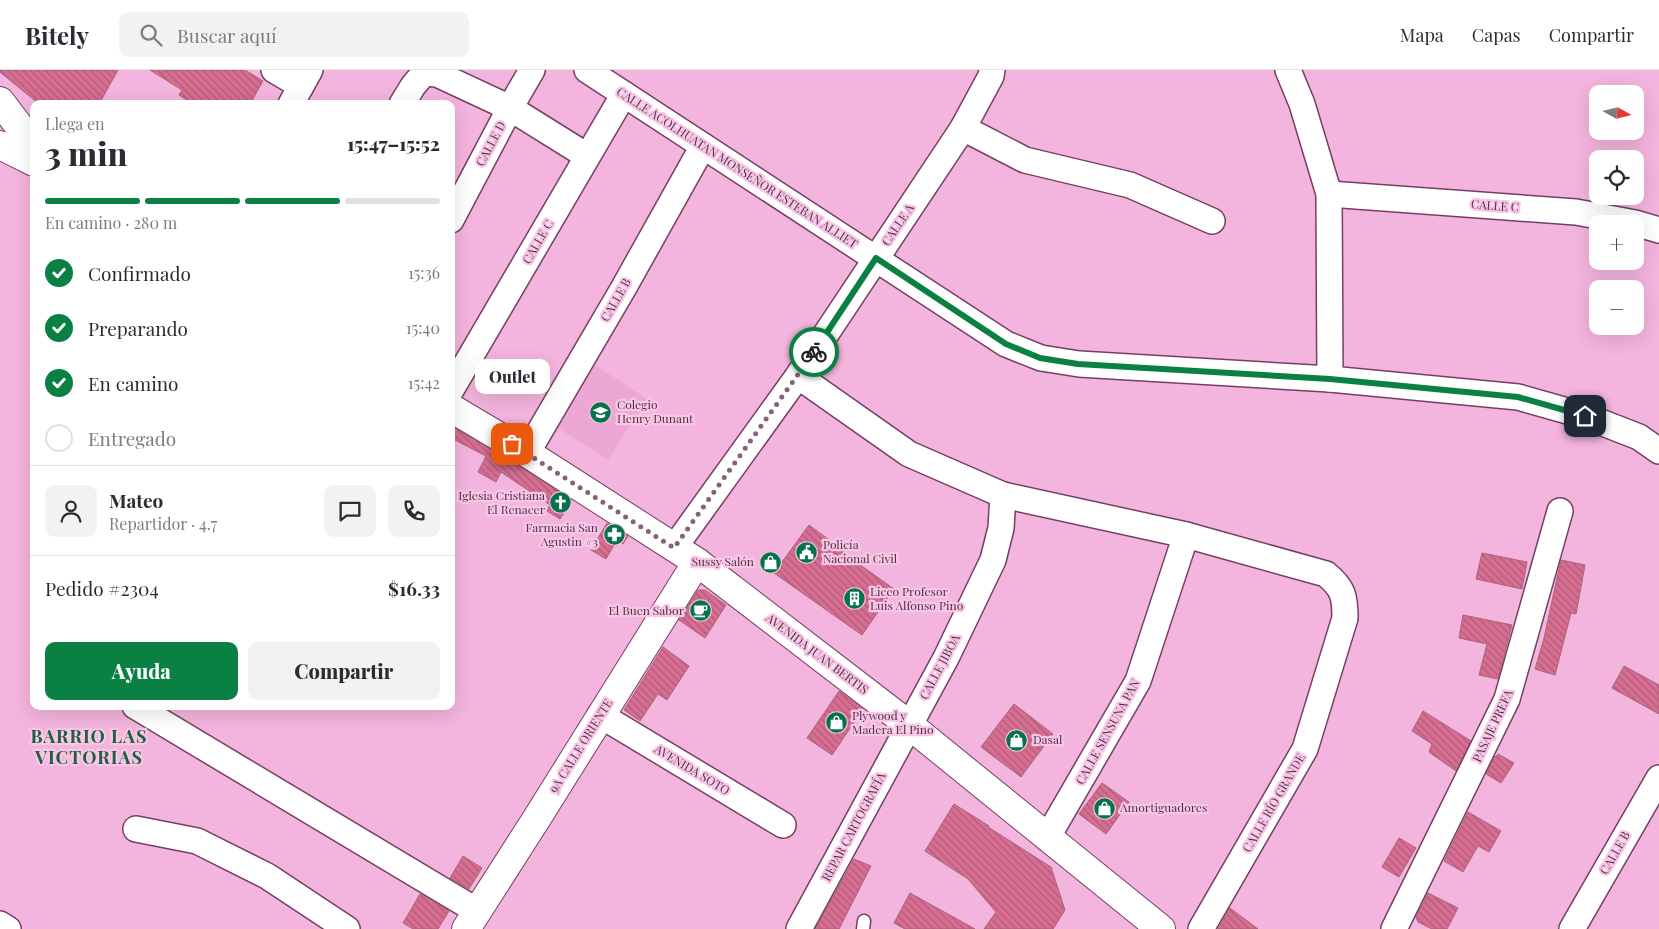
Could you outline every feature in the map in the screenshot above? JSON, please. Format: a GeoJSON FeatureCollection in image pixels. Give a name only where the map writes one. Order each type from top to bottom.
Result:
{"type":"FeatureCollection","features":[{"type":"Feature","properties":{"kind":"main road"},"geometry":{"type":"LineString","coordinates":[[0,101],[30,141]]}},
{"type":"Feature","properties":{"kind":"main road"},"geometry":{"type":"LineString","coordinates":[[0,129],[30,153]]}},
{"type":"Feature","properties":{"kind":"main road"},"geometry":{"type":"LineString","coordinates":[[0,145],[30,160]]}},
{"type":"Feature","properties":{"kind":"main road","name":"AVENIDA JUAN BERTIS"},"geometry":{"type":"LineString","coordinates":[[455,410],[527,453],[697,562],[908,724],[1161,929]]}},
{"type":"Feature","properties":{"kind":"main road","name":"9A CALLE ORIENTE"},"geometry":{"type":"LineString","coordinates":[[471,920],[697,562]]}},
{"type":"Feature","properties":{"kind":"street"},"geometry":{"type":"LineString","coordinates":[[274,70],[301,87]]}},
{"type":"Feature","properties":{"kind":"street","name":"CALLE D"},"geometry":{"type":"LineString","coordinates":[[455,212],[532,70]]}},
{"type":"Feature","properties":{"kind":"street","name":"CALLE ACOLHUATAN MONSEÑOR ESTEBAN ALLIET"},"geometry":{"type":"LineString","coordinates":[[587,70],[1006,344],[1040,358],[1078,364],[1330,379],[1518,397],[1585,416],[1639,437],[1659,451]]}},
{"type":"Feature","properties":{"kind":"street","name":"CALLE A"},"geometry":{"type":"LineString","coordinates":[[674,548],[798,376],[963,128],[991,76],[992,70]]}},
{"type":"Feature","properties":{"kind":"street"},"geometry":{"type":"LineString","coordinates":[[1288,70],[1302,104],[1329,194],[1330,379]]}},
{"type":"Feature","properties":{"kind":"street"},"geometry":{"type":"LineString","coordinates":[[404,100],[424,73],[438,74],[510,108],[587,156]]}},
{"type":"Feature","properties":{"kind":"street","name":"CALLE C"},"geometry":{"type":"LineString","coordinates":[[455,383],[624,94]]}},
{"type":"Feature","properties":{"kind":"street"},"geometry":{"type":"LineString","coordinates":[[963,128],[1025,160],[1130,185],[1212,221]]}},
{"type":"Feature","properties":{"kind":"street","name":"CALLE B"},"geometry":{"type":"LineString","coordinates":[[527,453],[623,289],[703,146]]}},
{"type":"Feature","properties":{"kind":"street","name":"CALLE C"},"geometry":{"type":"LineString","coordinates":[[1329,194],[1576,212],[1635,223],[1659,230]]}},
{"type":"Feature","properties":{"kind":"street"},"geometry":{"type":"LineString","coordinates":[[798,376],[909,454],[1003,495],[1186,535]]}},
{"type":"Feature","properties":{"kind":"street","name":"CALLE JIBOA"},"geometry":{"type":"LineString","coordinates":[[908,724],[946,658],[993,560],[1002,528],[1003,495]]}},
{"type":"Feature","properties":{"kind":"street","name":"PASAJE PREFA"},"geometry":{"type":"LineString","coordinates":[[1394,929],[1507,699],[1560,510]]}},
{"type":"Feature","properties":{"kind":"street","name":"CALLE RÍO GRANDE"},"geometry":{"type":"LineString","coordinates":[[1186,535],[1326,574],[1338,584],[1345,602],[1345,618],[1305,749],[1201,929]]}},
{"type":"Feature","properties":{"kind":"street","name":"CALLE SENSUNA PAN"},"geometry":{"type":"LineString","coordinates":[[1047,838],[1138,681],[1186,535]]}},
{"type":"Feature","properties":{"kind":"street"},"geometry":{"type":"LineString","coordinates":[[141,710],[471,920]]}},
{"type":"Feature","properties":{"kind":"street","name":"AVENIDA SOTO"},"geometry":{"type":"LineString","coordinates":[[600,715],[783,825]]}},
{"type":"Feature","properties":{"kind":"street","name":"REPAR CARTOGRAFÍA"},"geometry":{"type":"LineString","coordinates":[[799,929],[908,724]]}},
{"type":"Feature","properties":{"kind":"street","name":"CALLE B"},"geometry":{"type":"LineString","coordinates":[[1572,929],[1659,778]]}},
{"type":"Feature","properties":{"kind":"street"},"geometry":{"type":"LineString","coordinates":[[136,829],[197,841],[267,876],[347,929]]}},
{"type":"Feature","properties":{"kind":"street"},"geometry":{"type":"LineString","coordinates":[[0,924],[8,929]]}},
{"type":"Feature","properties":{"kind":"shaded area","name":"Colegio Henry Dunant"},"geometry":{"type":"Polygon","coordinates":[[[595,365],[647,399],[608,460],[555,426],[595,365]]]}},
{"type":"Feature","properties":{"kind":"building"},"geometry":{"type":"Polygon","coordinates":[[[0,70],[118,70],[101,100],[34,100],[0,72],[0,70]]]}},
{"type":"Feature","properties":{"kind":"building"},"geometry":{"type":"Polygon","coordinates":[[[150,70],[245,70],[263,81],[252,100],[187,100],[179,95],[182,90],[150,70]]]}},
{"type":"Feature","properties":{"kind":"building"},"geometry":{"type":"Polygon","coordinates":[[[455,428],[572,500],[560,519],[547,511],[550,505],[501,472],[496,482],[478,472],[486,456],[455,440],[455,428]]]}},
{"type":"Feature","properties":{"kind":"building","name":"Farmacia San Agustin #3"},"geometry":{"type":"Polygon","coordinates":[[[607,523],[628,536],[623,544],[617,540],[606,559],[591,550],[607,523]]]}},
{"type":"Feature","properties":{"kind":"building"},"geometry":{"type":"Polygon","coordinates":[[[809,525],[849,557],[894,589],[862,635],[774,573],[809,525]]]}},
{"type":"Feature","properties":{"kind":"building"},"geometry":{"type":"Polygon","coordinates":[[[1482,553],[1527,562],[1522,589],[1476,579],[1482,553]]]}},
{"type":"Feature","properties":{"kind":"building"},"geometry":{"type":"Polygon","coordinates":[[[1561,560],[1585,565],[1576,614],[1571,613],[1555,675],[1535,669],[1544,638],[1561,560]]]}},
{"type":"Feature","properties":{"kind":"building","name":"El Buen Sabor"},"geometry":{"type":"Polygon","coordinates":[[[698,590],[705,590],[726,605],[705,638],[679,620],[698,590]]]}},
{"type":"Feature","properties":{"kind":"building"},"geometry":{"type":"Polygon","coordinates":[[[1463,615],[1512,625],[1498,679],[1479,675],[1487,644],[1459,638],[1463,615]]]}},
{"type":"Feature","properties":{"kind":"building"},"geometry":{"type":"Polygon","coordinates":[[[663,647],[689,666],[667,700],[658,694],[640,721],[624,710],[663,647]]]}},
{"type":"Feature","properties":{"kind":"building"},"geometry":{"type":"Polygon","coordinates":[[[1624,666],[1659,685],[1659,714],[1612,688],[1624,666]]]}},
{"type":"Feature","properties":{"kind":"building","name":"Plywood y Madera El Pino"},"geometry":{"type":"Polygon","coordinates":[[[839,691],[863,709],[832,755],[807,738],[839,691]]]}},
{"type":"Feature","properties":{"kind":"building","name":"Dasal"},"geometry":{"type":"Polygon","coordinates":[[[1014,704],[1053,734],[1021,777],[981,747],[1014,704]]]}},
{"type":"Feature","properties":{"kind":"building"},"geometry":{"type":"Polygon","coordinates":[[[1423,711],[1471,741],[1456,771],[1429,752],[1432,744],[1412,731],[1423,711]]]}},
{"type":"Feature","properties":{"kind":"building"},"geometry":{"type":"Polygon","coordinates":[[[1498,754],[1514,763],[1501,783],[1486,774],[1495,756],[1498,754]]]}},
{"type":"Feature","properties":{"kind":"building","name":"Amortiguadores"},"geometry":{"type":"Polygon","coordinates":[[[1102,783],[1129,802],[1106,834],[1079,814],[1102,783]]]}},
{"type":"Feature","properties":{"kind":"building"},"geometry":{"type":"Polygon","coordinates":[[[954,804],[1051,867],[1065,910],[1053,929],[984,929],[996,912],[968,879],[925,851],[954,804]]]}},
{"type":"Feature","properties":{"kind":"building"},"geometry":{"type":"Polygon","coordinates":[[[1468,812],[1501,831],[1489,852],[1478,846],[1463,872],[1444,861],[1468,812]]]}},
{"type":"Feature","properties":{"kind":"building"},"geometry":{"type":"Polygon","coordinates":[[[1399,838],[1416,848],[1399,877],[1382,867],[1399,838]]]}},
{"type":"Feature","properties":{"kind":"building"},"geometry":{"type":"Polygon","coordinates":[[[463,856],[482,868],[469,889],[450,878],[463,856]]]}},
{"type":"Feature","properties":{"kind":"building"},"geometry":{"type":"Polygon","coordinates":[[[854,859],[871,866],[839,929],[815,929],[854,859]]]}},
{"type":"Feature","properties":{"kind":"building"},"geometry":{"type":"Polygon","coordinates":[[[910,893],[975,929],[905,929],[894,923],[910,893]]]}},
{"type":"Feature","properties":{"kind":"building"},"geometry":{"type":"Polygon","coordinates":[[[1428,893],[1458,908],[1447,929],[1432,929],[1418,922],[1416,917],[1428,893]]]}},
{"type":"Feature","properties":{"kind":"building"},"geometry":{"type":"Polygon","coordinates":[[[420,894],[449,911],[438,929],[413,929],[403,923],[420,894]]]}},
{"type":"Feature","properties":{"kind":"building"},"geometry":{"type":"Polygon","coordinates":[[[1230,908],[1258,929],[1218,929],[1230,908]]]}},
{"type":"Feature","properties":{"kind":"way so far"},"geometry":{"type":"LineString","coordinates":[[512,444],[674,548],[814,352]]}},
{"type":"Feature","properties":{"kind":"place","name":"Colegio Henry Dunant"},"geometry":{"type":"Point","coordinates":[601,412]}},
{"type":"Feature","properties":{"kind":"place","name":"Outlet"},"geometry":{"type":"Point","coordinates":[512,444]}},
{"type":"Feature","properties":{"kind":"place","name":"Iglesia Cristiana El Renacer"},"geometry":{"type":"Point","coordinates":[561,503]}},
{"type":"Feature","properties":{"kind":"place","name":"Farmacia San Agustin #3"},"geometry":{"type":"Point","coordinates":[614,535]}},
{"type":"Feature","properties":{"kind":"place","name":"Policía Nacional Civil"},"geometry":{"type":"Point","coordinates":[807,552]}},
{"type":"Feature","properties":{"kind":"place","name":"Sussy Salón"},"geometry":{"type":"Point","coordinates":[770,562]}},
{"type":"Feature","properties":{"kind":"place","name":"Liceo Profesor Luis Alfonso Pino"},"geometry":{"type":"Point","coordinates":[854,599]}},
{"type":"Feature","properties":{"kind":"place","name":"El Buen Sabor"},"geometry":{"type":"Point","coordinates":[700,611]}},
{"type":"Feature","properties":{"kind":"place","name":"Plywood y Madera El Pino"},"geometry":{"type":"Point","coordinates":[836,723]}},
{"type":"Feature","properties":{"kind":"place","name":"Dasal"},"geometry":{"type":"Point","coordinates":[1017,740]}},
{"type":"Feature","properties":{"kind":"place","name":"Amortiguadores"},"geometry":{"type":"Point","coordinates":[1104,808]}},
{"type":"Feature","properties":{"kind":"district","name":"BARRIO LAS VICTORIAS"},"geometry":{"type":"Point","coordinates":[89,748]}},
{"type":"Feature","properties":{"kind":"route"},"geometry":{"type":"LineString","coordinates":[[814,352],[876,258],[1006,344],[1040,358],[1078,364],[1330,379],[1518,397],[1585,416]]}}]}
